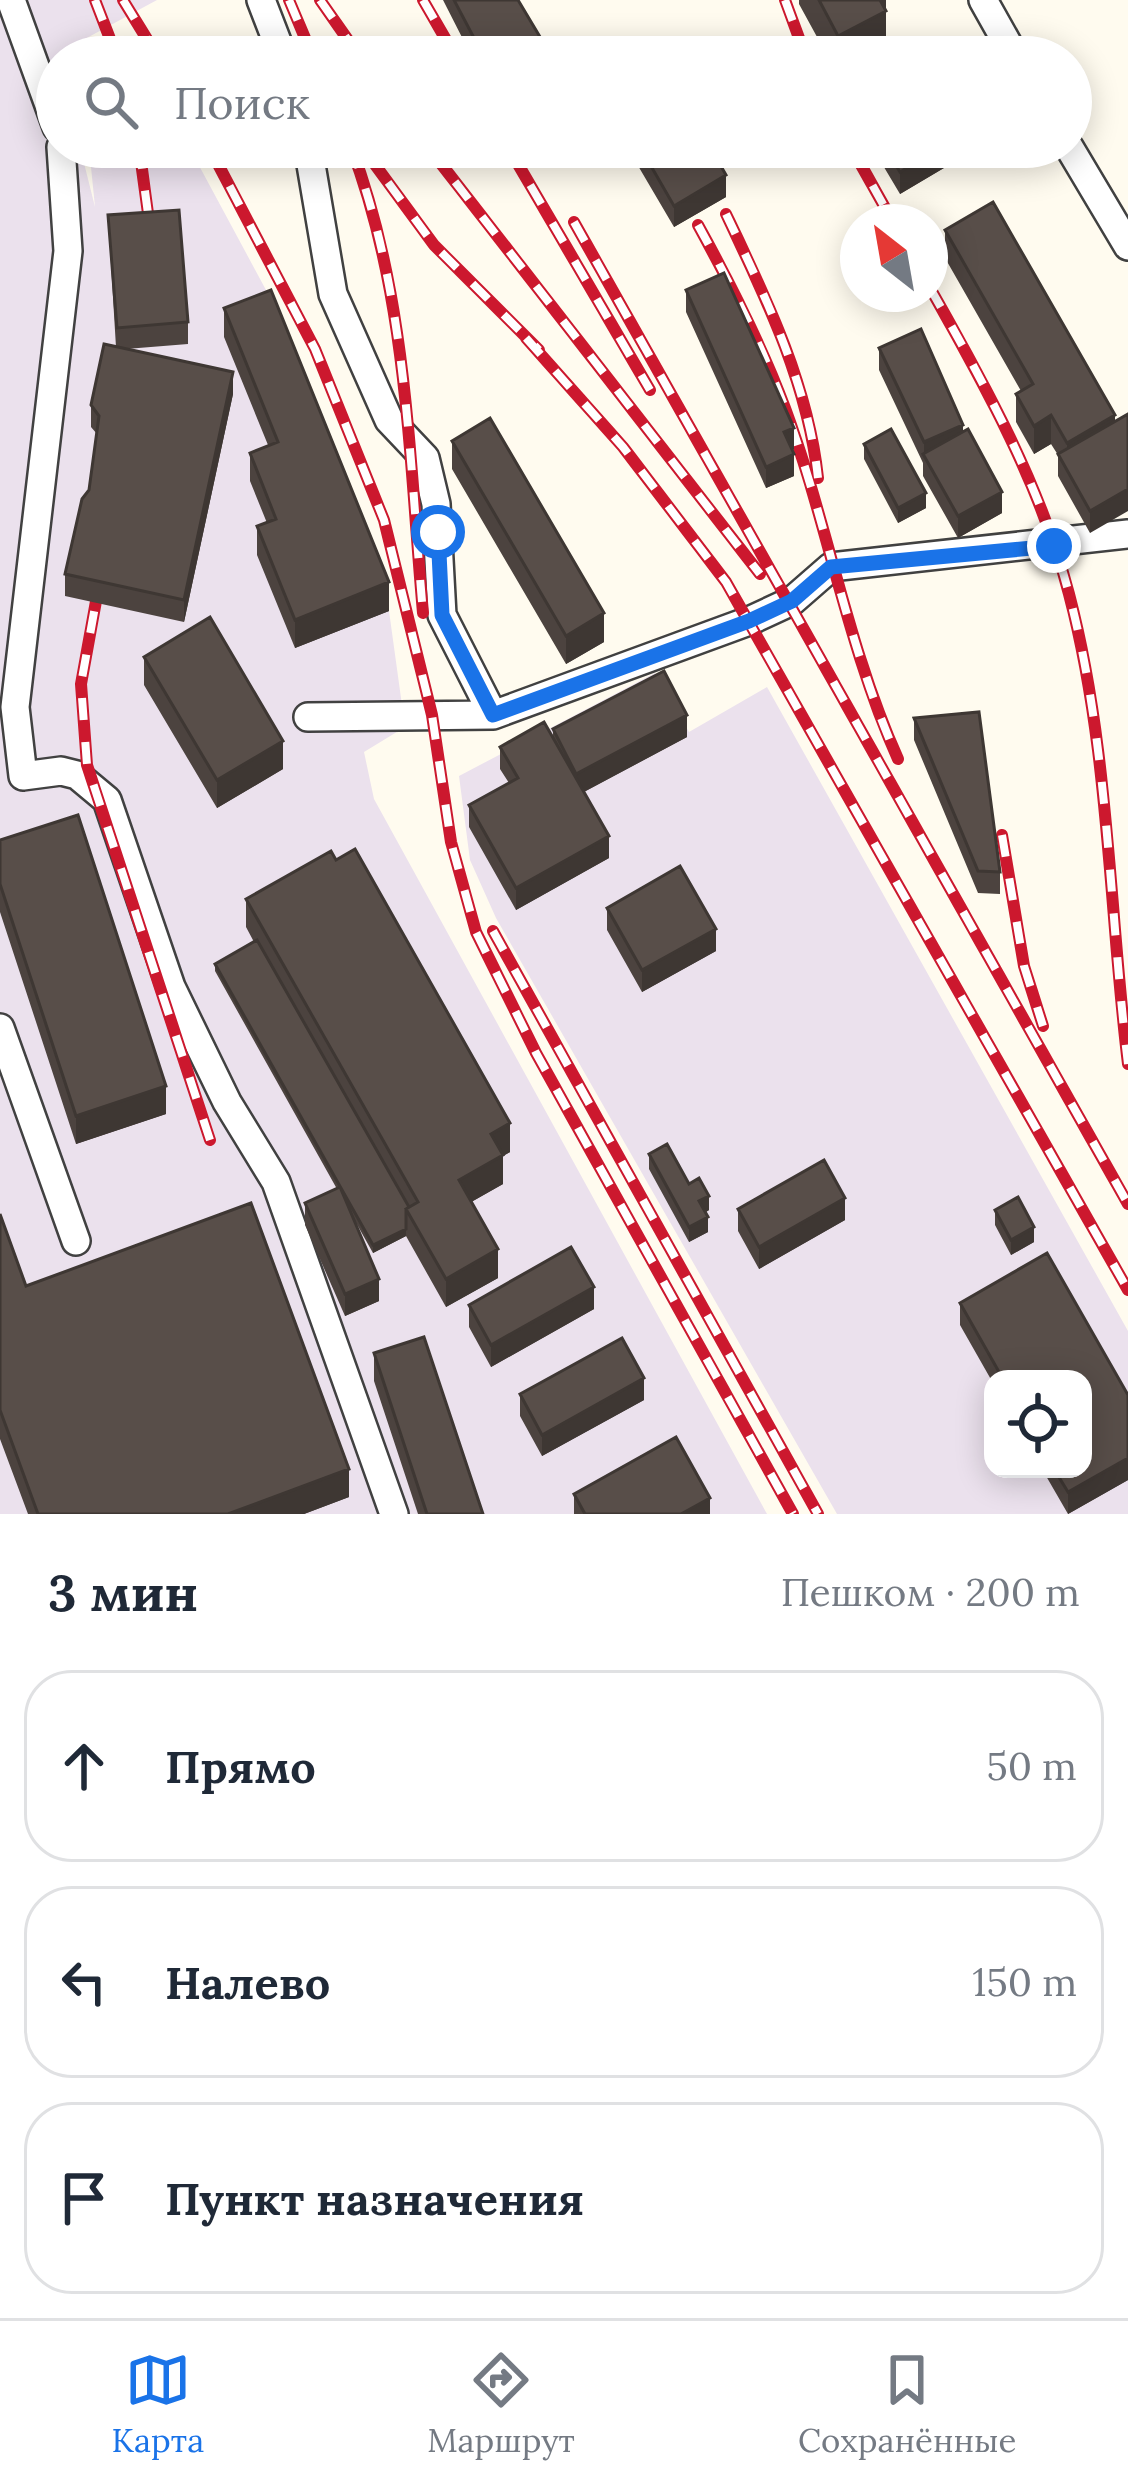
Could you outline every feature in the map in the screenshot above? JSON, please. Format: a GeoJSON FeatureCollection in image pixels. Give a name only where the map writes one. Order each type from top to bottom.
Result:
{"type":"FeatureCollection","features":[{"type":"Feature","properties":{"kind":"street"},"geometry":{"type":"LineString","coordinates":[[11,0],[36,69]]}},
{"type":"Feature","properties":{"kind":"street"},"geometry":{"type":"LineString","coordinates":[[261,0],[275,36]]}},
{"type":"Feature","properties":{"kind":"street"},"geometry":{"type":"LineString","coordinates":[[983,0],[1003,36]]}},
{"type":"Feature","properties":{"kind":"street"},"geometry":{"type":"LineString","coordinates":[[63,168],[68,251],[15,707],[12,780],[61,770],[77,775],[107,800],[170,986],[226,1102],[276,1181],[394,1514]]}},
{"type":"Feature","properties":{"kind":"street"},"geometry":{"type":"LineString","coordinates":[[312,168],[333,294],[389,420],[425,458],[436,505],[442,615],[493,715]]}},
{"type":"Feature","properties":{"kind":"street"},"geometry":{"type":"LineString","coordinates":[[1082,168],[1128,246]]}},
{"type":"Feature","properties":{"kind":"street"},"geometry":{"type":"LineString","coordinates":[[308,717],[493,715],[749,621],[792,601],[831,567],[1128,534]]}},
{"type":"Feature","properties":{"kind":"street"},"geometry":{"type":"LineString","coordinates":[[0,1028],[76,1241]]}},
{"type":"Feature","properties":{"kind":"shaded area"},"geometry":{"type":"Polygon","coordinates":[[[0,0],[157,0],[90,36],[36,36],[36,168],[85,168],[95,207],[91,168],[200,168],[273,303],[389,611],[405,727],[364,752],[374,799],[767,1514],[0,1514],[0,0]]]}},
{"type":"Feature","properties":{"kind":"shaded area"},"geometry":{"type":"Polygon","coordinates":[[[655,673],[689,732],[767,687],[1128,1331],[1128,1514],[837,1514],[496,918],[470,860],[459,776],[655,673]]]}},
{"type":"Feature","properties":{"kind":"building"},"geometry":{"type":"Polygon","coordinates":[[[454,0],[518,0],[539,36],[473,36],[454,0]]]}},
{"type":"Feature","properties":{"kind":"building"},"geometry":{"type":"Polygon","coordinates":[[[819,0],[880,0],[886,11],[838,36],[819,0]]]}},
{"type":"Feature","properties":{"kind":"building"},"geometry":{"type":"Polygon","coordinates":[[[652,168],[722,168],[726,175],[674,206],[652,168]]]}},
{"type":"Feature","properties":{"kind":"building"},"geometry":{"type":"Polygon","coordinates":[[[993,202],[1115,415],[1067,443],[1051,415],[1034,426],[1016,394],[1033,384],[948,228],[993,202]]]}},
{"type":"Feature","properties":{"kind":"building"},"geometry":{"type":"Polygon","coordinates":[[[179,210],[188,322],[117,328],[108,215],[179,210]]]}},
{"type":"Feature","properties":{"kind":"building"},"geometry":{"type":"Polygon","coordinates":[[[724,273],[794,428],[784,432],[794,454],[766,467],[686,290],[724,273]]]}},
{"type":"Feature","properties":{"kind":"building"},"geometry":{"type":"Polygon","coordinates":[[[271,290],[389,582],[295,620],[257,526],[276,519],[250,453],[278,442],[224,308],[271,290]]]}},
{"type":"Feature","properties":{"kind":"building"},"geometry":{"type":"Polygon","coordinates":[[[921,329],[963,425],[924,442],[879,348],[921,329]]]}},
{"type":"Feature","properties":{"kind":"building"},"geometry":{"type":"Polygon","coordinates":[[[104,344],[233,372],[184,600],[65,574],[82,499],[89,490],[99,416],[91,405],[104,344]]]}},
{"type":"Feature","properties":{"kind":"building"},"geometry":{"type":"Polygon","coordinates":[[[1128,414],[1128,489],[1090,511],[1058,454],[1128,414]]]}},
{"type":"Feature","properties":{"kind":"building"},"geometry":{"type":"Polygon","coordinates":[[[490,418],[604,613],[566,636],[452,441],[490,418]]]}},
{"type":"Feature","properties":{"kind":"building"},"geometry":{"type":"Polygon","coordinates":[[[891,429],[926,493],[898,508],[864,444],[891,429]]]}},
{"type":"Feature","properties":{"kind":"building"},"geometry":{"type":"Polygon","coordinates":[[[968,429],[1002,492],[958,516],[923,454],[968,429]]]}},
{"type":"Feature","properties":{"kind":"building"},"geometry":{"type":"Polygon","coordinates":[[[210,617],[283,741],[217,780],[144,657],[210,617]]]}},
{"type":"Feature","properties":{"kind":"building"},"geometry":{"type":"Polygon","coordinates":[[[664,671],[687,715],[576,774],[553,729],[664,671]]]}},
{"type":"Feature","properties":{"kind":"building"},"geometry":{"type":"Polygon","coordinates":[[[979,712],[1000,872],[978,871],[914,718],[979,712]]]}},
{"type":"Feature","properties":{"kind":"building"},"geometry":{"type":"Polygon","coordinates":[[[544,722],[609,836],[516,888],[469,805],[518,778],[500,747],[544,722]]]}},
{"type":"Feature","properties":{"kind":"building"},"geometry":{"type":"Polygon","coordinates":[[[78,815],[166,1086],[76,1116],[0,884],[0,840],[78,815]]]}},
{"type":"Feature","properties":{"kind":"building"},"geometry":{"type":"Polygon","coordinates":[[[355,849],[510,1123],[491,1134],[503,1155],[459,1180],[498,1249],[446,1279],[406,1209],[418,1202],[246,899],[331,851],[336,860],[355,849]]]}},
{"type":"Feature","properties":{"kind":"building"},"geometry":{"type":"Polygon","coordinates":[[[680,866],[716,929],[642,970],[607,908],[680,866]]]}},
{"type":"Feature","properties":{"kind":"building"},"geometry":{"type":"Polygon","coordinates":[[[257,940],[409,1207],[406,1229],[373,1245],[215,964],[257,940]]]}},
{"type":"Feature","properties":{"kind":"building"},"geometry":{"type":"Polygon","coordinates":[[[667,1144],[689,1184],[699,1178],[709,1196],[699,1201],[708,1217],[689,1227],[649,1154],[667,1144]]]}},
{"type":"Feature","properties":{"kind":"building"},"geometry":{"type":"Polygon","coordinates":[[[824,1160],[845,1198],[759,1247],[738,1209],[824,1160]]]}},
{"type":"Feature","properties":{"kind":"building"},"geometry":{"type":"Polygon","coordinates":[[[340,1187],[379,1279],[345,1294],[305,1203],[340,1187]]]}},
{"type":"Feature","properties":{"kind":"building"},"geometry":{"type":"Polygon","coordinates":[[[1018,1197],[1034,1227],[1011,1240],[995,1210],[1018,1197]]]}},
{"type":"Feature","properties":{"kind":"building"},"geometry":{"type":"Polygon","coordinates":[[[251,1203],[349,1469],[228,1514],[38,1514],[0,1410],[0,1214],[26,1286],[251,1203]]]}},
{"type":"Feature","properties":{"kind":"building"},"geometry":{"type":"Polygon","coordinates":[[[571,1247],[594,1287],[491,1345],[469,1305],[571,1247]]]}},
{"type":"Feature","properties":{"kind":"building"},"geometry":{"type":"Polygon","coordinates":[[[1047,1253],[1128,1395],[1128,1458],[1068,1492],[1059,1478],[1092,1478],[1092,1370],[998,1370],[960,1303],[1047,1253]]]}},
{"type":"Feature","properties":{"kind":"building"},"geometry":{"type":"Polygon","coordinates":[[[424,1337],[483,1514],[427,1514],[374,1353],[424,1337]]]}},
{"type":"Feature","properties":{"kind":"building"},"geometry":{"type":"Polygon","coordinates":[[[622,1338],[644,1378],[542,1435],[520,1394],[622,1338]]]}},
{"type":"Feature","properties":{"kind":"building"},"geometry":{"type":"Polygon","coordinates":[[[676,1437],[710,1498],[681,1514],[585,1514],[574,1494],[676,1437]]]}},
{"type":"Feature","properties":{"kind":"railway"},"geometry":{"type":"LineString","coordinates":[[95,0],[109,36]]}},
{"type":"Feature","properties":{"kind":"railway"},"geometry":{"type":"LineString","coordinates":[[123,0],[145,36]]}},
{"type":"Feature","properties":{"kind":"railway"},"geometry":{"type":"LineString","coordinates":[[289,0],[304,36]]}},
{"type":"Feature","properties":{"kind":"railway"},"geometry":{"type":"LineString","coordinates":[[320,0],[345,36]]}},
{"type":"Feature","properties":{"kind":"railway"},"geometry":{"type":"LineString","coordinates":[[423,0],[444,36]]}},
{"type":"Feature","properties":{"kind":"railway"},"geometry":{"type":"LineString","coordinates":[[785,0],[798,36]]}},
{"type":"Feature","properties":{"kind":"railway"},"geometry":{"type":"LineString","coordinates":[[142,168],[152,243]]}},
{"type":"Feature","properties":{"kind":"railway"},"geometry":{"type":"LineString","coordinates":[[220,168],[315,349],[384,520],[432,715],[451,842],[476,932],[536,1053],[793,1514]]}},
{"type":"Feature","properties":{"kind":"railway"},"geometry":{"type":"LineString","coordinates":[[358,168],[395,318],[423,613]]}},
{"type":"Feature","properties":{"kind":"railway"},"geometry":{"type":"LineString","coordinates":[[377,168],[434,245],[539,350]]}},
{"type":"Feature","properties":{"kind":"railway"},"geometry":{"type":"LineString","coordinates":[[444,168],[760,574]]}},
{"type":"Feature","properties":{"kind":"railway"},"geometry":{"type":"LineString","coordinates":[[520,168],[650,390]]}},
{"type":"Feature","properties":{"kind":"railway"},"geometry":{"type":"LineString","coordinates":[[863,168],[883,204]]}},
{"type":"Feature","properties":{"kind":"railway"},"geometry":{"type":"LineString","coordinates":[[726,214],[795,375],[818,478]]}},
{"type":"Feature","properties":{"kind":"railway"},"geometry":{"type":"LineString","coordinates":[[574,222],[1128,1204]]}},
{"type":"Feature","properties":{"kind":"railway"},"geometry":{"type":"LineString","coordinates":[[698,225],[745,315],[785,408],[865,673],[898,759]]}},
{"type":"Feature","properties":{"kind":"railway"},"geometry":{"type":"LineString","coordinates":[[943,312],[1027,475],[1069,594],[1100,769],[1128,1064]]}},
{"type":"Feature","properties":{"kind":"railway"},"geometry":{"type":"LineString","coordinates":[[526,338],[623,447],[726,582],[1128,1290]]}},
{"type":"Feature","properties":{"kind":"railway"},"geometry":{"type":"LineString","coordinates":[[102,568],[81,684],[87,765],[210,1140]]}},
{"type":"Feature","properties":{"kind":"railway"},"geometry":{"type":"LineString","coordinates":[[1002,835],[1024,966],[1043,1026]]}},
{"type":"Feature","properties":{"kind":"railway"},"geometry":{"type":"LineString","coordinates":[[493,931],[818,1514]]}},
{"type":"Feature","properties":{"kind":"route"},"geometry":{"type":"LineString","coordinates":[[438,532],[442,615],[451,642],[493,715],[784,606],[831,567],[1054,546]]}}]}
